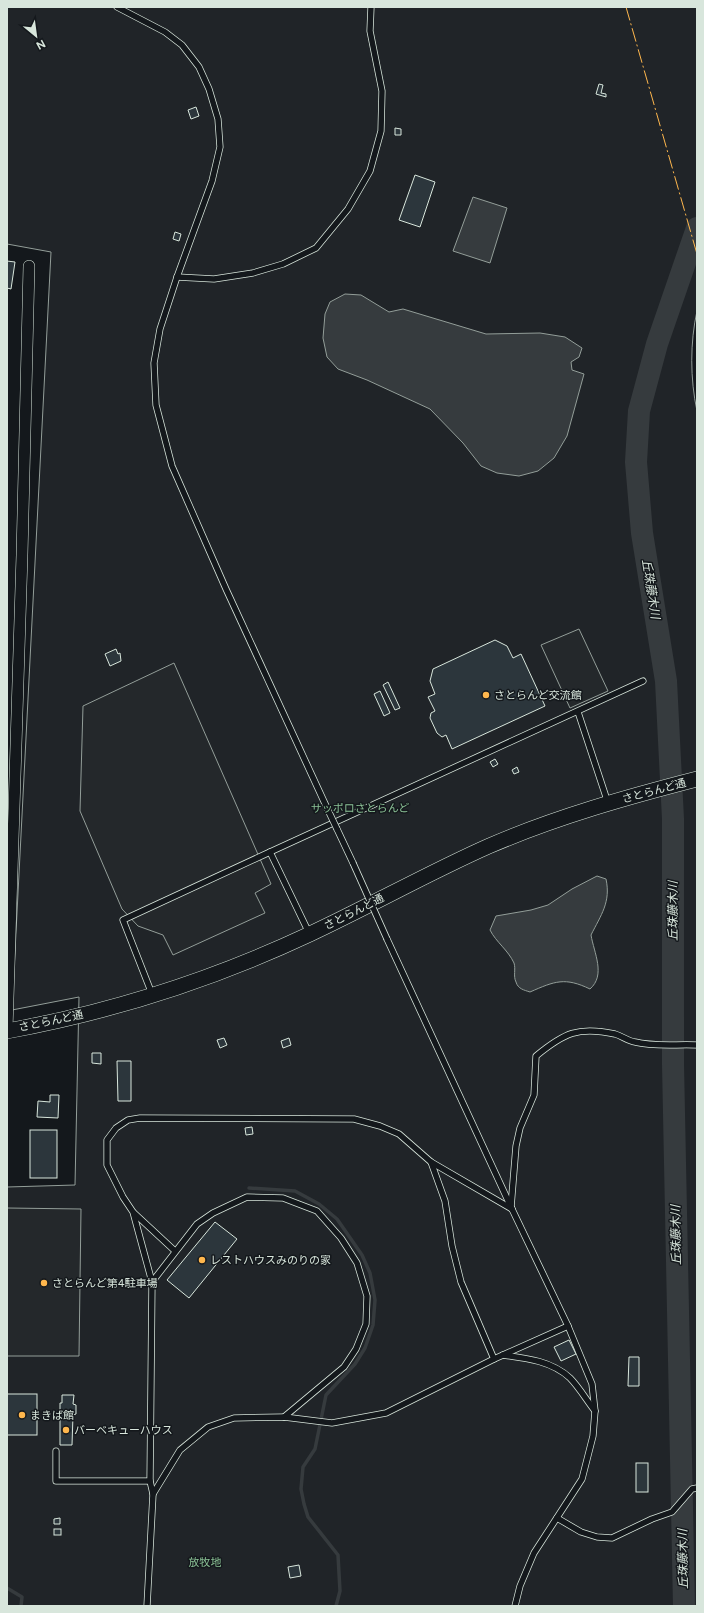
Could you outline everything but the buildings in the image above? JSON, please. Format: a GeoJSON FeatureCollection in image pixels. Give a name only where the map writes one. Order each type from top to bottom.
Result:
{"type":"FeatureCollection","features":[{"type":"Feature","properties":{"kind":"street"},"geometry":{"type":"LineString","coordinates":[[7,1030],[22,554],[29,266]]}},
{"type":"Feature","properties":{"kind":"street","name":"さとらんど通"},"geometry":{"type":"LineString","coordinates":[[7,1030],[60,1020],[193,983],[310,934],[490,846],[571,815],[608,803],[697,779]]}},
{"type":"Feature","properties":{"kind":"lane"},"geometry":{"type":"LineString","coordinates":[[117,7],[165,32],[182,45],[199,67],[209,89],[218,119],[220,147],[212,181],[160,329],[154,363],[156,405],[172,466],[226,589],[352,863],[511,1208],[568,1326],[592,1384],[595,1411],[593,1436],[582,1479],[534,1553],[520,1586],[515,1606]]}},
{"type":"Feature","properties":{"kind":"lane"},"geometry":{"type":"LineString","coordinates":[[177,277],[214,279],[253,273],[283,264],[316,248],[348,210],[370,171],[380,131],[382,91],[370,31],[371,7]]}},
{"type":"Feature","properties":{"kind":"lane"},"geometry":{"type":"LineString","coordinates":[[152,995],[123,920],[643,681]]}},
{"type":"Feature","properties":{"kind":"lane"},"geometry":{"type":"LineString","coordinates":[[578,712],[608,803]]}},
{"type":"Feature","properties":{"kind":"lane"},"geometry":{"type":"LineString","coordinates":[[270,852],[310,934]]}},
{"type":"Feature","properties":{"kind":"lane"},"geometry":{"type":"LineString","coordinates":[[511,1208],[516,1146],[520,1128],[534,1095],[536,1056],[552,1043],[567,1034],[584,1030],[616,1034],[635,1042],[697,1045]]}},
{"type":"Feature","properties":{"kind":"lane"},"geometry":{"type":"LineString","coordinates":[[175,1251],[134,1212],[123,1197],[107,1165],[107,1140],[116,1128],[128,1120],[140,1118],[354,1119],[380,1126],[399,1134],[431,1162],[511,1208]]}},
{"type":"Feature","properties":{"kind":"lane"},"geometry":{"type":"LineString","coordinates":[[431,1162],[445,1201],[452,1246],[461,1282],[494,1359]]}},
{"type":"Feature","properties":{"kind":"lane"},"geometry":{"type":"LineString","coordinates":[[152,1282],[197,1224],[213,1213],[247,1197],[283,1198],[317,1211],[341,1238],[357,1263],[367,1296],[366,1324],[356,1349],[344,1367],[284,1417]]}},
{"type":"Feature","properties":{"kind":"lane"},"geometry":{"type":"LineString","coordinates":[[134,1212],[152,1282],[150,1481],[153,1494],[147,1606]]}},
{"type":"Feature","properties":{"kind":"lane"},"geometry":{"type":"LineString","coordinates":[[153,1494],[180,1450],[208,1427],[234,1418],[284,1417],[328,1422],[386,1413],[494,1359],[568,1326]]}},
{"type":"Feature","properties":{"kind":"lane"},"geometry":{"type":"LineString","coordinates":[[503,1355],[529,1358],[554,1367],[570,1378],[595,1411]]}},
{"type":"Feature","properties":{"kind":"lane"},"geometry":{"type":"LineString","coordinates":[[56,1451],[56,1481],[150,1481]]}},
{"type":"Feature","properties":{"kind":"lane"},"geometry":{"type":"LineString","coordinates":[[557,1518],[581,1532],[597,1537],[612,1538],[652,1519],[672,1512],[694,1488]]}},
{"type":"Feature","properties":{"kind":"green space","name":"サッポロさとらんど"},"geometry":{"type":"Polygon","coordinates":[[[7,7],[697,7],[697,311],[693,335],[692,373],[697,411],[697,1606],[7,1606],[7,1187],[75,1185],[79,997],[12,1010],[51,252],[7,244],[7,7]]]}},
{"type":"Feature","properties":{"kind":"shaded area"},"geometry":{"type":"Polygon","coordinates":[[[473,197],[507,208],[490,263],[453,251],[473,197]]]}},
{"type":"Feature","properties":{"kind":"shaded area"},"geometry":{"type":"Polygon","coordinates":[[[345,294],[361,295],[389,312],[403,309],[486,334],[540,333],[565,337],[582,348],[579,357],[571,362],[572,370],[584,374],[567,436],[554,458],[538,471],[519,476],[497,473],[481,466],[463,443],[430,409],[367,380],[338,369],[327,357],[323,338],[325,314],[330,302],[345,294]]]}},
{"type":"Feature","properties":{"kind":"shaded area"},"geometry":{"type":"Polygon","coordinates":[[[579,629],[608,691],[570,708],[541,645],[579,629]]]}},
{"type":"Feature","properties":{"kind":"shaded area"},"geometry":{"type":"Polygon","coordinates":[[[174,663],[271,884],[255,893],[265,913],[173,955],[163,935],[138,926],[122,909],[80,811],[83,706],[174,663]]]}},
{"type":"Feature","properties":{"kind":"shaded area"},"geometry":{"type":"Polygon","coordinates":[[[597,876],[606,879],[607,895],[604,908],[591,935],[598,964],[595,983],[590,989],[581,985],[567,982],[553,983],[530,992],[520,988],[515,980],[514,963],[509,954],[490,930],[496,916],[531,910],[548,905],[572,889],[597,876]]]}},
{"type":"Feature","properties":{"kind":"shaded area","name":"さとらんど第4駐車場"},"geometry":{"type":"Polygon","coordinates":[[[7,1208],[81,1209],[79,1356],[7,1356],[7,1208]]]}},
{"type":"Feature","properties":{"kind":"waterway","name":"丘珠藤木川"},"geometry":{"type":"LineString","coordinates":[[684,1606],[673,1064],[673,819],[666,681],[642,533],[636,462],[639,411],[657,344],[697,228]]}},
{"type":"Feature","properties":{"kind":"waterway"},"geometry":{"type":"LineString","coordinates":[[249,1188],[295,1191],[319,1204],[337,1219],[362,1255],[370,1273],[375,1300],[373,1325],[365,1348],[355,1364],[326,1395],[315,1449],[303,1467],[301,1489],[308,1517],[338,1555],[340,1591],[336,1606]]}},
{"type":"Feature","properties":{"kind":"waterway"},"geometry":{"type":"LineString","coordinates":[[7,1588],[22,1597],[21,1606]]}},
{"type":"Feature","properties":{"kind":"power"},"geometry":{"type":"LineString","coordinates":[[626,7],[697,254]]}},
{"type":"Feature","properties":{"kind":"place","name":"さとらんど交流館"},"geometry":{"type":"Point","coordinates":[486,695]}},
{"type":"Feature","properties":{"kind":"place","name":"レストハウスみのりの家"},"geometry":{"type":"Point","coordinates":[202,1260]}},
{"type":"Feature","properties":{"kind":"place","name":"さとらんど第4駐車場"},"geometry":{"type":"Point","coordinates":[44,1283]}},
{"type":"Feature","properties":{"kind":"place","name":"まきば館"},"geometry":{"type":"Point","coordinates":[22,1415]}},
{"type":"Feature","properties":{"kind":"place","name":"バーベキューハウス"},"geometry":{"type":"Point","coordinates":[66,1430]}},
{"type":"Feature","properties":{"kind":"park label","name":"放牧地"},"geometry":{"type":"Point","coordinates":[205,1562]}}]}
